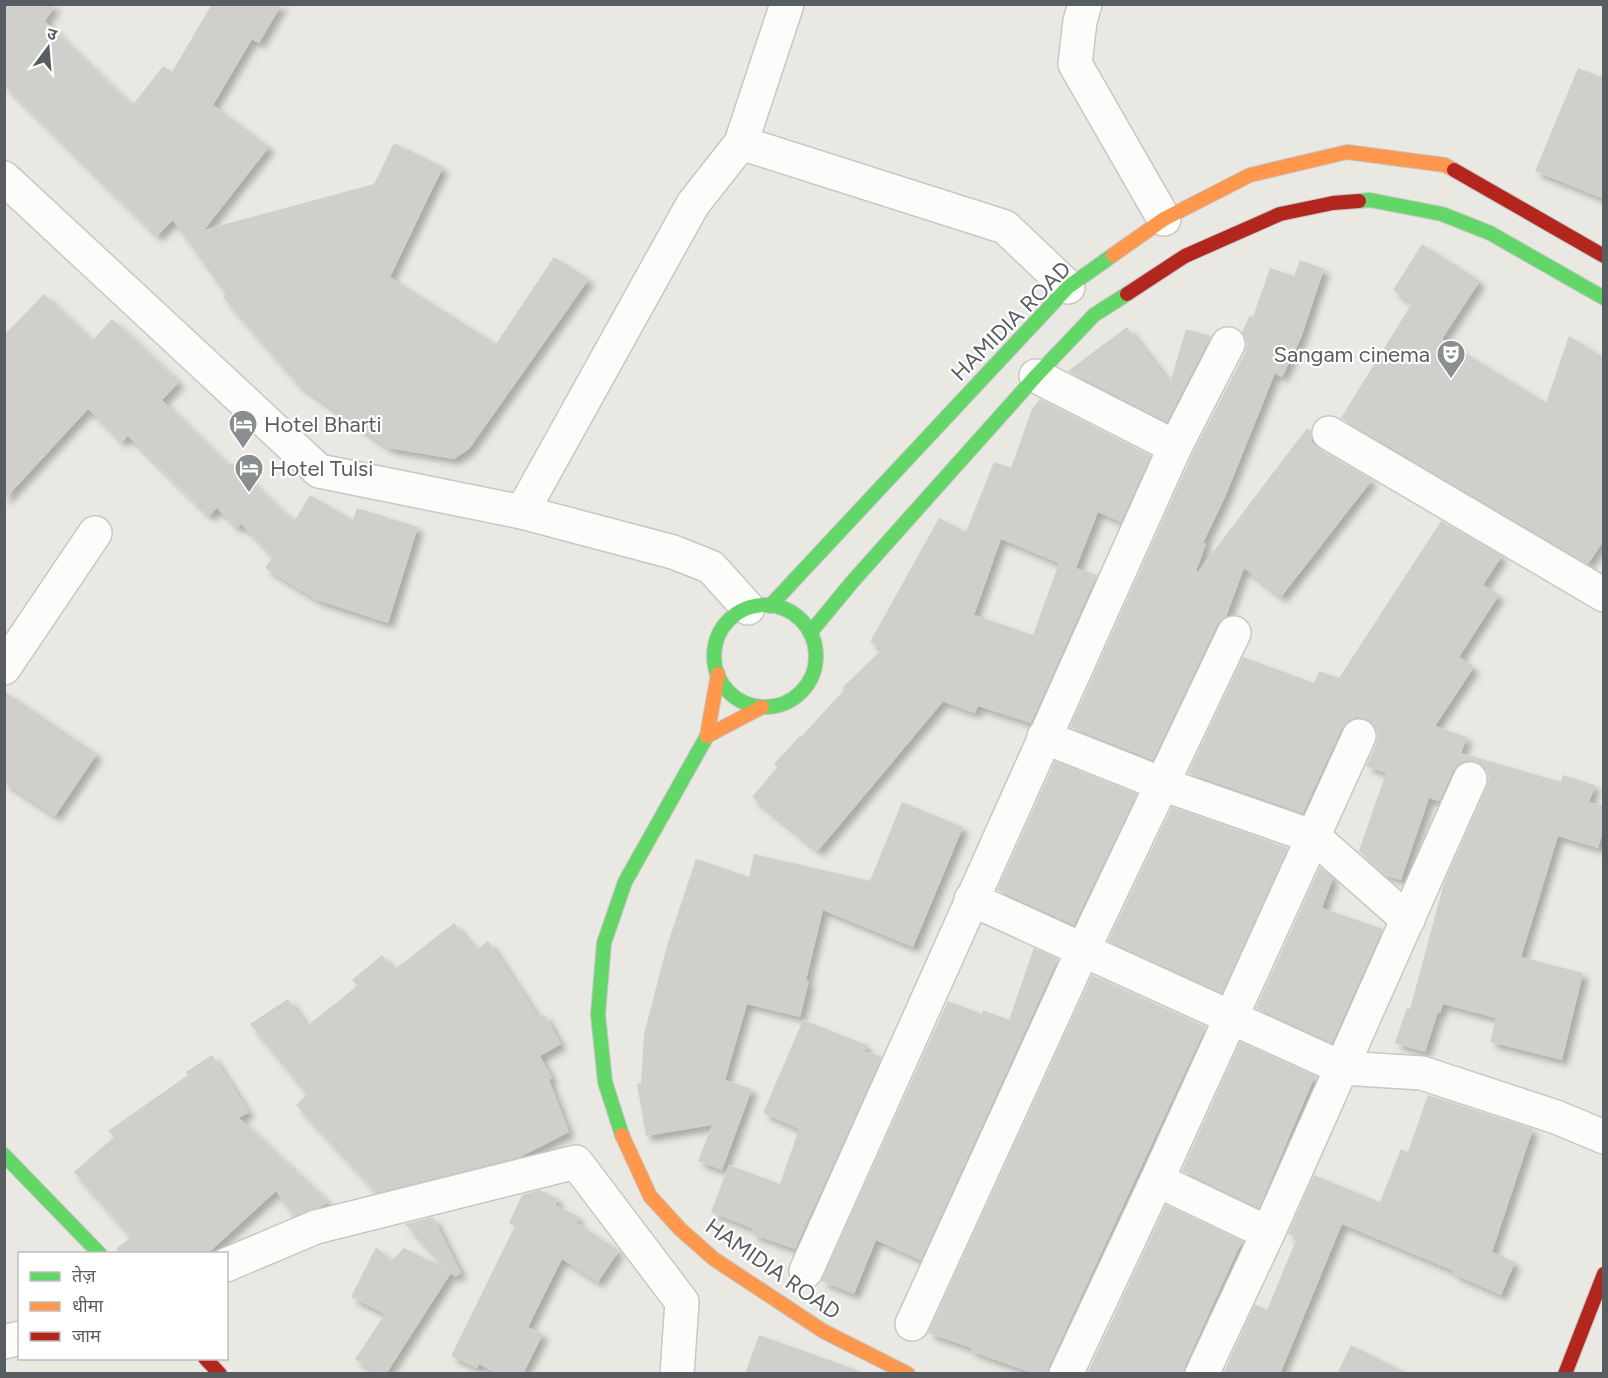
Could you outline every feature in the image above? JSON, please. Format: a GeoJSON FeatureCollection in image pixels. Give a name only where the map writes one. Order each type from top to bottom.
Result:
{"type":"FeatureCollection","features":[{"type":"Feature","properties":{"kind":"main road","name":"HAMIDIA ROAD"},"geometry":{"type":"LineString","coordinates":[[759,607],[1068,287],[1164,219],[1250,175],[1347,152],[1426,168],[1445,165],[1604,256]]}},
{"type":"Feature","properties":{"kind":"main road"},"geometry":{"type":"LineString","coordinates":[[810,633],[853,581],[1036,376],[1094,315],[1185,256],[1280,214],[1333,203],[1370,200],[1421,203],[1490,233],[1604,298]]}},
{"type":"Feature","properties":{"kind":"main road"},"geometry":{"type":"LineString","coordinates":[[707,736],[762,707],[777,705],[792,699],[804,689],[812,675],[816,660],[815,644],[799,619],[788,610],[759,607],[733,617],[716,640],[714,654],[722,683],[733,695],[746,703],[762,707]]}},
{"type":"Feature","properties":{"kind":"main road"},"geometry":{"type":"LineString","coordinates":[[707,736],[718,674]]}},
{"type":"Feature","properties":{"kind":"main road","name":"HAMIDIA ROAD"},"geometry":{"type":"LineString","coordinates":[[707,736],[625,882],[604,944],[598,1014],[604,1082],[625,1144],[650,1196],[680,1229],[714,1259],[823,1331],[908,1374]]}},
{"type":"Feature","properties":{"kind":"main road"},"geometry":{"type":"LineString","coordinates":[[4,1155],[98,1252]]}},
{"type":"Feature","properties":{"kind":"main road"},"geometry":{"type":"LineString","coordinates":[[1566,1374],[1604,1274]]}},
{"type":"Feature","properties":{"kind":"main road"},"geometry":{"type":"LineString","coordinates":[[206,1360],[220,1374]]}},
{"type":"Feature","properties":{"kind":"street"},"geometry":{"type":"LineString","coordinates":[[522,512],[693,204],[741,143],[787,4]]}},
{"type":"Feature","properties":{"kind":"street"},"geometry":{"type":"LineString","coordinates":[[1085,4],[1080,21],[1075,64],[1164,219]]}},
{"type":"Feature","properties":{"kind":"street"},"geometry":{"type":"LineString","coordinates":[[741,143],[1005,227],[1068,287]]}},
{"type":"Feature","properties":{"kind":"street"},"geometry":{"type":"LineString","coordinates":[[4,178],[318,471],[522,512],[673,552],[711,567],[759,607]]}},
{"type":"Feature","properties":{"kind":"street"},"geometry":{"type":"LineString","coordinates":[[806,1271],[1175,447],[1228,344]]}},
{"type":"Feature","properties":{"kind":"street"},"geometry":{"type":"LineString","coordinates":[[1036,376],[1175,447]]}},
{"type":"Feature","properties":{"kind":"street"},"geometry":{"type":"LineString","coordinates":[[1329,433],[1604,595]]}},
{"type":"Feature","properties":{"kind":"street"},"geometry":{"type":"LineString","coordinates":[[4,669],[95,533]]}},
{"type":"Feature","properties":{"kind":"street"},"geometry":{"type":"LineString","coordinates":[[912,1324],[1083,950],[1234,633]]}},
{"type":"Feature","properties":{"kind":"street"},"geometry":{"type":"LineString","coordinates":[[1066,1374],[1359,736]]}},
{"type":"Feature","properties":{"kind":"street"},"geometry":{"type":"LineString","coordinates":[[1044,737],[1162,784],[1314,837],[1408,920]]}},
{"type":"Feature","properties":{"kind":"street"},"geometry":{"type":"LineString","coordinates":[[1202,1374],[1268,1233],[1470,779]]}},
{"type":"Feature","properties":{"kind":"street"},"geometry":{"type":"LineString","coordinates":[[972,899],[1342,1068],[1422,1073],[1556,1117],[1604,1137]]}},
{"type":"Feature","properties":{"kind":"street"},"geometry":{"type":"LineString","coordinates":[[228,1264],[316,1227],[576,1162],[682,1302],[676,1374]]}},
{"type":"Feature","properties":{"kind":"street"},"geometry":{"type":"LineString","coordinates":[[1157,1180],[1268,1233]]}},
{"type":"Feature","properties":{"kind":"building"},"geometry":{"type":"Polygon","coordinates":[[[4,4],[56,4],[45,21],[132,106],[163,66],[172,72],[212,4],[282,4],[259,43],[252,39],[213,105],[269,147],[204,230],[374,184],[394,143],[443,167],[390,277],[496,344],[554,257],[589,279],[469,449],[454,459],[388,448],[298,384],[223,297],[226,294],[173,220],[157,236],[4,85],[4,4]]]}},
{"type":"Feature","properties":{"kind":"building"},"geometry":{"type":"Polygon","coordinates":[[[1578,68],[1604,78],[1604,199],[1535,171],[1578,68]]]}},
{"type":"Feature","properties":{"kind":"building"},"geometry":{"type":"Polygon","coordinates":[[[1422,244],[1480,281],[1442,339],[1546,403],[1569,336],[1604,358],[1604,540],[1588,564],[1341,418],[1412,303],[1393,290],[1422,244]]]}},
{"type":"Feature","properties":{"kind":"building"},"geometry":{"type":"Polygon","coordinates":[[[1300,260],[1324,269],[1301,338],[1282,377],[1275,373],[1225,497],[1203,543],[1206,544],[1196,571],[1198,572],[1307,428],[1311,431],[1312,442],[1319,449],[1372,480],[1281,597],[1244,568],[1226,617],[1217,625],[1153,760],[1070,727],[1192,455],[1245,353],[1247,343],[1242,332],[1250,315],[1253,317],[1270,268],[1294,276],[1300,260]]]}},
{"type":"Feature","properties":{"kind":"building"},"geometry":{"type":"Polygon","coordinates":[[[44,294],[92,341],[112,319],[179,382],[162,400],[229,466],[232,463],[294,522],[310,495],[353,520],[357,508],[418,527],[388,623],[317,600],[265,568],[273,556],[241,524],[237,528],[217,508],[209,516],[128,436],[122,442],[88,409],[4,500],[4,335],[44,294]]]}},
{"type":"Feature","properties":{"kind":"building"},"geometry":{"type":"Polygon","coordinates":[[[1127,327],[1170,383],[1186,329],[1211,336],[1167,422],[1068,371],[1127,327]]]}},
{"type":"Feature","properties":{"kind":"building"},"geometry":{"type":"Polygon","coordinates":[[[1040,399],[1151,456],[1121,522],[1098,512],[1076,568],[1097,575],[1031,723],[978,706],[975,713],[944,702],[945,699],[818,851],[752,797],[777,767],[774,764],[844,690],[842,688],[882,649],[870,642],[939,518],[966,532],[994,462],[1011,468],[1032,409],[1040,399]],[[1001,539],[974,615],[1033,635],[1059,563],[1001,539]]]}},
{"type":"Feature","properties":{"kind":"building"},"geometry":{"type":"Polygon","coordinates":[[[1441,521],[1502,556],[1483,585],[1499,595],[1459,657],[1474,667],[1435,726],[1467,737],[1461,753],[1561,782],[1563,775],[1595,785],[1589,802],[1604,806],[1604,828],[1598,848],[1558,836],[1521,957],[1583,973],[1562,1060],[1490,1042],[1496,1018],[1443,1004],[1440,1013],[1438,1012],[1425,1052],[1395,1043],[1407,1008],[1410,1009],[1444,883],[1487,786],[1489,776],[1478,762],[1467,760],[1459,764],[1453,771],[1440,801],[1429,798],[1401,880],[1385,875],[1359,851],[1386,773],[1366,766],[1378,735],[1375,726],[1367,719],[1357,717],[1348,721],[1342,728],[1303,813],[1188,773],[1243,657],[1314,683],[1319,671],[1339,678],[1441,521]]]}},
{"type":"Feature","properties":{"kind":"building"},"geometry":{"type":"Polygon","coordinates":[[[4,691],[97,754],[55,816],[4,782],[4,691]]]}},
{"type":"Feature","properties":{"kind":"building"},"geometry":{"type":"Polygon","coordinates":[[[1055,761],[1137,794],[1074,925],[997,890],[1055,761]]]}},
{"type":"Feature","properties":{"kind":"building"},"geometry":{"type":"Polygon","coordinates":[[[902,802],[963,827],[913,947],[823,910],[806,980],[809,981],[800,1017],[747,1004],[725,1080],[752,1089],[722,1170],[698,1161],[712,1125],[646,1136],[637,1084],[641,1083],[644,1034],[667,946],[696,859],[749,877],[754,854],[870,881],[902,802]]]}},
{"type":"Feature","properties":{"kind":"building"},"geometry":{"type":"Polygon","coordinates":[[[1172,807],[1288,848],[1222,993],[1108,941],[1172,807]]]}},
{"type":"Feature","properties":{"kind":"building"},"geometry":{"type":"Polygon","coordinates":[[[1320,867],[1333,878],[1322,908],[1383,929],[1332,1043],[1256,1008],[1320,867]]]}},
{"type":"Feature","properties":{"kind":"building"},"geometry":{"type":"Polygon","coordinates":[[[454,923],[476,950],[488,941],[538,1017],[544,1014],[561,1044],[540,1056],[552,1078],[549,1080],[569,1132],[520,1157],[377,1193],[296,1105],[307,1094],[250,1024],[288,999],[307,1026],[357,986],[352,980],[382,955],[394,970],[454,923]]]}},
{"type":"Feature","properties":{"kind":"building"},"geometry":{"type":"Polygon","coordinates":[[[1034,948],[1058,959],[921,1260],[876,1240],[854,1294],[821,1281],[948,1001],[982,1014],[983,1010],[1009,1020],[1034,948]]]}},
{"type":"Feature","properties":{"kind":"building"},"geometry":{"type":"Polygon","coordinates":[[[1092,975],[1206,1027],[1049,1366],[1048,1374],[1035,1374],[928,1333],[1092,975]]]}},
{"type":"Feature","properties":{"kind":"building"},"geometry":{"type":"Polygon","coordinates":[[[803,1020],[867,1045],[864,1051],[882,1057],[795,1249],[752,1234],[754,1229],[711,1212],[729,1165],[780,1184],[799,1129],[763,1113],[803,1020]]]}},
{"type":"Feature","properties":{"kind":"building"},"geometry":{"type":"Polygon","coordinates":[[[1240,1042],[1315,1076],[1259,1208],[1182,1171],[1240,1042]]]}},
{"type":"Feature","properties":{"kind":"building"},"geometry":{"type":"Polygon","coordinates":[[[212,1055],[249,1112],[239,1118],[328,1202],[294,1216],[276,1191],[209,1252],[118,1252],[117,1248],[131,1237],[74,1172],[114,1137],[108,1131],[188,1075],[186,1072],[212,1055]]]}},
{"type":"Feature","properties":{"kind":"building"},"geometry":{"type":"Polygon","coordinates":[[[1428,1095],[1533,1129],[1492,1252],[1515,1262],[1501,1295],[1453,1274],[1454,1271],[1342,1224],[1280,1374],[1223,1374],[1255,1304],[1267,1310],[1297,1238],[1288,1234],[1314,1175],[1380,1202],[1401,1149],[1408,1152],[1428,1095]]]}},
{"type":"Feature","properties":{"kind":"building"},"geometry":{"type":"Polygon","coordinates":[[[540,1190],[558,1199],[555,1205],[579,1217],[576,1222],[619,1251],[598,1282],[562,1259],[528,1327],[543,1334],[523,1374],[498,1374],[479,1364],[477,1368],[451,1356],[515,1226],[509,1223],[522,1195],[540,1190]]]}},
{"type":"Feature","properties":{"kind":"building"},"geometry":{"type":"Polygon","coordinates":[[[1166,1205],[1242,1241],[1185,1366],[1184,1374],[1087,1374],[1166,1205]]]}},
{"type":"Feature","properties":{"kind":"building"},"geometry":{"type":"Polygon","coordinates":[[[433,1217],[461,1273],[455,1277],[451,1273],[386,1374],[378,1374],[355,1359],[385,1314],[351,1297],[376,1247],[391,1261],[404,1248],[447,1269],[405,1224],[433,1217]]]}},
{"type":"Feature","properties":{"kind":"building"},"geometry":{"type":"Polygon","coordinates":[[[759,1335],[857,1370],[857,1374],[745,1374],[759,1335]]]}},
{"type":"Feature","properties":{"kind":"building"},"geometry":{"type":"Polygon","coordinates":[[[1351,1345],[1408,1374],[1337,1374],[1351,1345]]]}},
{"type":"Feature","properties":{"kind":"traffic: fast"},"geometry":{"type":"LineString","coordinates":[[1359,201],[1370,200],[1442,214],[1490,233],[1604,298]]}},
{"type":"Feature","properties":{"kind":"traffic: fast"},"geometry":{"type":"LineString","coordinates":[[770,606],[1068,287],[1113,255]]}},
{"type":"Feature","properties":{"kind":"traffic: fast"},"geometry":{"type":"LineString","coordinates":[[810,633],[853,581],[1036,376],[1094,315],[1127,294]]}},
{"type":"Feature","properties":{"kind":"traffic: fast"},"geometry":{"type":"LineString","coordinates":[[765,605],[784,609],[801,620],[812,637],[816,656],[812,675],[801,692],[784,703],[765,707],[746,703],[729,692],[718,675],[714,656],[718,637],[729,620],[746,609],[765,605]]}},
{"type":"Feature","properties":{"kind":"traffic: fast"},"geometry":{"type":"LineString","coordinates":[[622,1135],[605,1082],[598,1014],[604,943],[625,882],[707,736]]}},
{"type":"Feature","properties":{"kind":"traffic: fast"},"geometry":{"type":"LineString","coordinates":[[4,1155],[98,1252]]}},
{"type":"Feature","properties":{"kind":"traffic: slow"},"geometry":{"type":"LineString","coordinates":[[1113,255],[1164,219],[1250,175],[1347,152],[1445,165],[1454,170]]}},
{"type":"Feature","properties":{"kind":"traffic: slow"},"geometry":{"type":"LineString","coordinates":[[718,674],[707,736],[762,707]]}},
{"type":"Feature","properties":{"kind":"traffic: slow"},"geometry":{"type":"LineString","coordinates":[[622,1135],[650,1196],[680,1229],[714,1259],[823,1331],[908,1374]]}},
{"type":"Feature","properties":{"kind":"traffic: jam"},"geometry":{"type":"LineString","coordinates":[[1454,170],[1604,256]]}},
{"type":"Feature","properties":{"kind":"traffic: jam"},"geometry":{"type":"LineString","coordinates":[[1127,294],[1185,256],[1280,214],[1333,203],[1359,201]]}},
{"type":"Feature","properties":{"kind":"traffic: jam"},"geometry":{"type":"LineString","coordinates":[[1565,1374],[1604,1274]]}},
{"type":"Feature","properties":{"kind":"traffic: jam"},"geometry":{"type":"LineString","coordinates":[[207,1360],[220,1374]]}},
{"type":"Feature","properties":{"kind":"place","name":"Sangam cinema"},"geometry":{"type":"Point","coordinates":[1451,380]}},
{"type":"Feature","properties":{"kind":"place","name":"Hotel Bharti"},"geometry":{"type":"Point","coordinates":[243,450]}},
{"type":"Feature","properties":{"kind":"place","name":"Hotel Tulsi"},"geometry":{"type":"Point","coordinates":[249,494]}}]}
